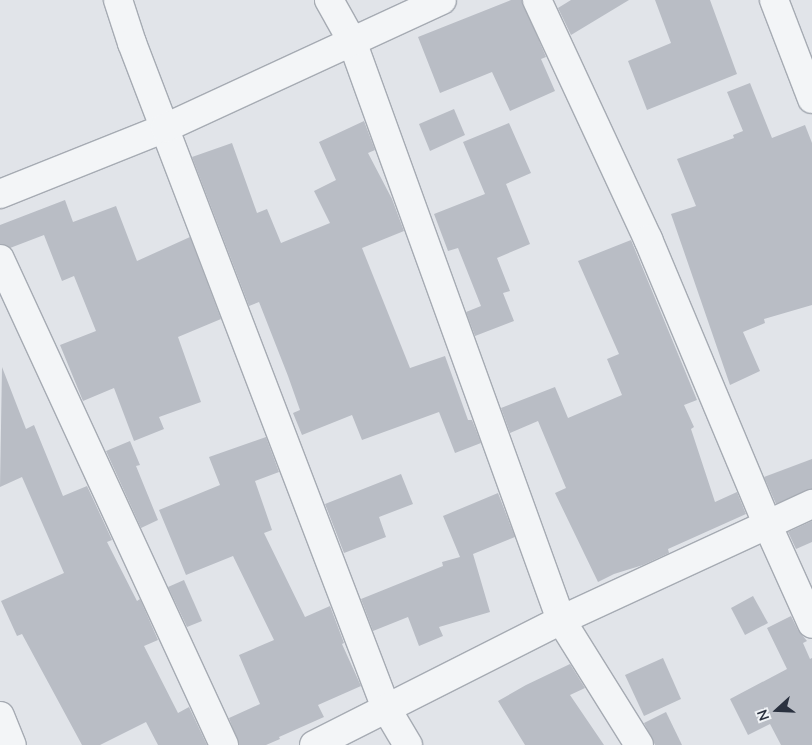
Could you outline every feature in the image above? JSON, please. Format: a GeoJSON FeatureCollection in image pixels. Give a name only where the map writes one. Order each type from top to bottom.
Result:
{"type":"FeatureCollection","features":[{"type":"Feature","properties":{"kind":"street"},"geometry":{"type":"LineString","coordinates":[[118,0],[132,43],[386,708],[408,745]]}},
{"type":"Feature","properties":{"kind":"street"},"geometry":{"type":"LineString","coordinates":[[329,0],[352,41],[561,620],[639,745]]}},
{"type":"Feature","properties":{"kind":"street"},"geometry":{"type":"LineString","coordinates":[[0,194],[165,128],[442,0]]}},
{"type":"Feature","properties":{"kind":"street"},"geometry":{"type":"LineString","coordinates":[[536,0],[648,239],[768,526],[812,624]]}},
{"type":"Feature","properties":{"kind":"street"},"geometry":{"type":"LineString","coordinates":[[774,0],[812,99]]}},
{"type":"Feature","properties":{"kind":"street"},"geometry":{"type":"LineString","coordinates":[[0,259],[224,745]]}},
{"type":"Feature","properties":{"kind":"street"},"geometry":{"type":"LineString","coordinates":[[314,745],[561,620],[768,526],[812,504]]}},
{"type":"Feature","properties":{"kind":"street"},"geometry":{"type":"LineString","coordinates":[[0,716],[12,745]]}},
{"type":"Feature","properties":{"kind":"building"},"geometry":{"type":"Polygon","coordinates":[[[511,0],[522,0],[546,57],[541,59],[555,91],[510,111],[492,72],[440,93],[418,37],[511,0]]]}},
{"type":"Feature","properties":{"kind":"building"},"geometry":{"type":"Polygon","coordinates":[[[571,0],[629,0],[571,35],[558,8],[571,0]]]}},
{"type":"Feature","properties":{"kind":"building"},"geometry":{"type":"Polygon","coordinates":[[[655,0],[710,0],[737,74],[647,110],[628,61],[671,43],[655,0]]]}},
{"type":"Feature","properties":{"kind":"building"},"geometry":{"type":"Polygon","coordinates":[[[750,83],[772,138],[805,125],[812,143],[812,305],[764,319],[765,323],[743,332],[760,371],[730,385],[671,214],[696,206],[677,159],[734,138],[733,135],[743,131],[727,92],[750,83]]]}},
{"type":"Feature","properties":{"kind":"building"},"geometry":{"type":"Polygon","coordinates":[[[454,109],[465,135],[430,151],[419,124],[454,109]]]}},
{"type":"Feature","properties":{"kind":"building"},"geometry":{"type":"Polygon","coordinates":[[[364,121],[375,150],[368,153],[392,199],[404,231],[362,248],[410,368],[445,356],[468,420],[472,420],[481,443],[455,453],[439,412],[362,440],[352,415],[302,435],[293,413],[300,410],[259,302],[249,306],[192,157],[232,143],[257,213],[267,209],[281,243],[330,223],[314,191],[336,180],[319,142],[364,121]]]}},
{"type":"Feature","properties":{"kind":"building"},"geometry":{"type":"Polygon","coordinates":[[[509,123],[531,173],[506,184],[530,244],[497,258],[510,291],[503,293],[514,321],[475,336],[466,312],[481,306],[458,248],[448,251],[434,214],[485,194],[463,142],[509,123]]]}},
{"type":"Feature","properties":{"kind":"building"},"geometry":{"type":"Polygon","coordinates":[[[65,200],[73,222],[116,206],[137,261],[190,237],[221,319],[178,337],[201,402],[159,417],[164,429],[134,441],[114,388],[83,401],[60,345],[96,331],[74,276],[62,281],[44,235],[10,248],[0,244],[0,225],[65,200]]]}},
{"type":"Feature","properties":{"kind":"building"},"geometry":{"type":"Polygon","coordinates":[[[631,240],[697,400],[684,405],[694,427],[691,429],[715,502],[737,492],[746,514],[668,549],[669,553],[643,565],[614,574],[598,582],[555,493],[566,488],[538,421],[510,433],[501,408],[555,387],[568,418],[622,395],[607,359],[619,354],[578,261],[631,240]]]}},
{"type":"Feature","properties":{"kind":"building"},"geometry":{"type":"Polygon","coordinates":[[[2,367],[26,429],[34,425],[63,496],[87,486],[112,540],[107,542],[137,601],[140,599],[158,640],[144,646],[178,713],[189,707],[207,745],[158,745],[146,722],[100,745],[82,745],[22,634],[17,636],[1,601],[64,573],[22,477],[0,487],[2,367]]]}},
{"type":"Feature","properties":{"kind":"building"},"geometry":{"type":"Polygon","coordinates":[[[266,437],[279,472],[255,481],[272,530],[264,533],[305,617],[330,606],[344,643],[342,644],[361,686],[318,705],[324,717],[279,737],[280,739],[266,745],[239,745],[229,718],[260,704],[239,655],[274,640],[233,556],[186,575],[159,510],[220,485],[209,457],[266,437]]]}},
{"type":"Feature","properties":{"kind":"building"},"geometry":{"type":"Polygon","coordinates":[[[130,441],[140,465],[136,466],[158,520],[141,528],[106,451],[130,441]]]}},
{"type":"Feature","properties":{"kind":"building"},"geometry":{"type":"Polygon","coordinates":[[[812,459],[812,489],[776,504],[764,477],[812,459]]]}},
{"type":"Feature","properties":{"kind":"building"},"geometry":{"type":"Polygon","coordinates":[[[401,474],[413,504],[379,517],[386,537],[344,553],[325,504],[401,474]]]}},
{"type":"Feature","properties":{"kind":"building"},"geometry":{"type":"Polygon","coordinates":[[[498,493],[515,537],[473,554],[490,612],[439,627],[443,636],[419,646],[408,617],[373,631],[361,599],[443,566],[442,562],[460,557],[443,516],[498,493]]]}},
{"type":"Feature","properties":{"kind":"building"},"geometry":{"type":"Polygon","coordinates":[[[812,521],[812,542],[796,549],[788,532],[812,521]]]}},
{"type":"Feature","properties":{"kind":"building"},"geometry":{"type":"Polygon","coordinates":[[[184,580],[202,621],[187,627],[168,587],[184,580]]]}},
{"type":"Feature","properties":{"kind":"building"},"geometry":{"type":"Polygon","coordinates":[[[753,596],[768,623],[745,635],[731,608],[753,596]]]}},
{"type":"Feature","properties":{"kind":"building"},"geometry":{"type":"Polygon","coordinates":[[[791,616],[798,630],[807,641],[803,643],[810,659],[812,658],[812,745],[781,745],[770,724],[748,735],[730,699],[787,669],[767,628],[791,616]]]}},
{"type":"Feature","properties":{"kind":"building"},"geometry":{"type":"Polygon","coordinates":[[[663,658],[681,699],[644,716],[625,675],[663,658]]]}},
{"type":"Feature","properties":{"kind":"building"},"geometry":{"type":"Polygon","coordinates":[[[570,664],[585,688],[570,695],[604,745],[525,745],[498,701],[570,664]]]}},
{"type":"Feature","properties":{"kind":"building"},"geometry":{"type":"Polygon","coordinates":[[[666,712],[682,745],[655,745],[644,723],[666,712]]]}}]}
